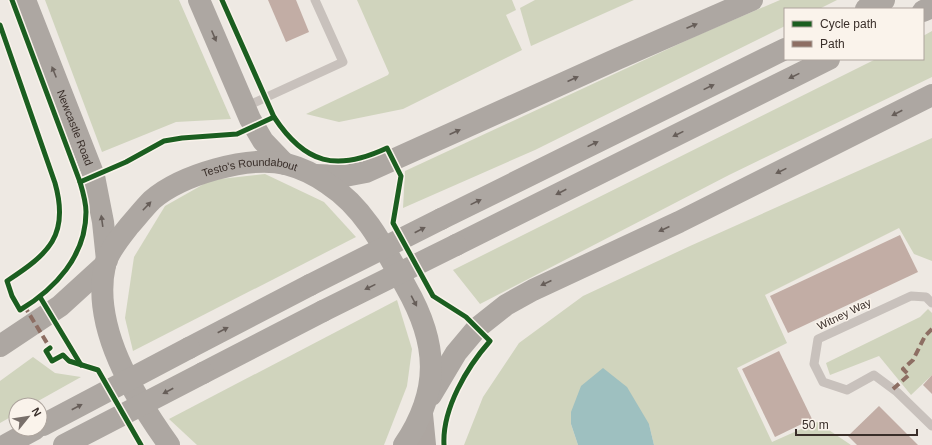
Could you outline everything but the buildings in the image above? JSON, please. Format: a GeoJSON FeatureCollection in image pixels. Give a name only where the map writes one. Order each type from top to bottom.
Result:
{"type":"FeatureCollection","features":[{"type":"Feature","properties":{"kind":"highway","name":"Newcastle Road"},"geometry":{"type":"LineString","coordinates":[[25,0],[94,176],[103,222],[106,263]]}},
{"type":"Feature","properties":{"kind":"highway"},"geometry":{"type":"LineString","coordinates":[[314,176],[345,176],[366,172],[752,0]]}},
{"type":"Feature","properties":{"kind":"highway"},"geometry":{"type":"LineString","coordinates":[[868,8],[884,0]]}},
{"type":"Feature","properties":{"kind":"highway"},"geometry":{"type":"LineString","coordinates":[[204,2],[245,107],[263,141],[285,164]]}},
{"type":"Feature","properties":{"kind":"highway"},"geometry":{"type":"LineString","coordinates":[[48,422],[310,285],[784,49]]}},
{"type":"Feature","properties":{"kind":"highway"},"geometry":{"type":"LineString","coordinates":[[64,445],[323,311],[827,60]]}},
{"type":"Feature","properties":{"kind":"highway"},"geometry":{"type":"LineString","coordinates":[[424,409],[456,353],[477,328],[506,305],[532,290],[679,222],[932,95]]}},
{"type":"Feature","properties":{"kind":"highway","name":"Testo's Roundabout"},"geometry":{"type":"LineString","coordinates":[[169,445],[146,410],[118,361],[111,343],[106,326],[103,299],[106,263],[123,234],[153,200],[181,182],[216,169],[241,164],[285,164],[314,176],[340,192],[366,219],[416,303],[425,326],[430,349],[430,378],[424,409],[404,445]]}},
{"type":"Feature","properties":{"kind":"highway"},"geometry":{"type":"LineString","coordinates":[[0,346],[60,306],[106,263]]}},
{"type":"Feature","properties":{"kind":"highway"},"geometry":{"type":"LineString","coordinates":[[6,445],[21,437]]}},
{"type":"Feature","properties":{"kind":"main road"},"geometry":{"type":"LineString","coordinates":[[424,409],[425,445]]}},
{"type":"Feature","properties":{"kind":"lane"},"geometry":{"type":"LineString","coordinates":[[245,107],[343,62],[315,0]]}},
{"type":"Feature","properties":{"kind":"lane","name":"Witney Way"},"geometry":{"type":"LineString","coordinates":[[932,304],[926,297],[911,296],[818,339],[814,364],[823,382],[848,390],[874,375],[897,392],[932,426]]}},
{"type":"Feature","properties":{"kind":"green space"},"geometry":{"type":"Polygon","coordinates":[[[45,0],[179,0],[231,119],[176,122],[102,152],[45,0]]]}},
{"type":"Feature","properties":{"kind":"green space"},"geometry":{"type":"Polygon","coordinates":[[[357,0],[512,0],[516,10],[506,15],[522,50],[403,109],[339,122],[306,114],[388,75],[389,73],[357,0]]]}},
{"type":"Feature","properties":{"kind":"green space"},"geometry":{"type":"Polygon","coordinates":[[[535,0],[634,0],[531,46],[520,8],[535,0]]]}},
{"type":"Feature","properties":{"kind":"green space"},"geometry":{"type":"Polygon","coordinates":[[[780,0],[837,0],[821,8],[784,8],[784,26],[535,150],[403,208],[405,171],[696,36],[780,0]]]}},
{"type":"Feature","properties":{"kind":"green space"},"geometry":{"type":"Polygon","coordinates":[[[932,31],[932,77],[729,175],[480,304],[453,270],[874,60],[924,60],[924,35],[932,31]]]}},
{"type":"Feature","properties":{"kind":"green space"},"geometry":{"type":"Polygon","coordinates":[[[932,138],[932,261],[914,254],[899,228],[765,295],[787,343],[737,368],[772,442],[817,422],[851,445],[654,445],[649,424],[571,424],[578,445],[464,445],[483,397],[519,343],[583,296],[690,246],[932,138]]]}},
{"type":"Feature","properties":{"kind":"green space"},"geometry":{"type":"Polygon","coordinates":[[[265,174],[324,202],[356,237],[133,351],[125,318],[134,257],[165,206],[211,180],[265,174]]]}},
{"type":"Feature","properties":{"kind":"green space"},"geometry":{"type":"Polygon","coordinates":[[[397,300],[412,349],[407,386],[384,445],[197,445],[169,419],[397,300]]]}},
{"type":"Feature","properties":{"kind":"green space"},"geometry":{"type":"Polygon","coordinates":[[[928,309],[932,313],[932,375],[911,395],[879,356],[830,375],[826,363],[920,317],[928,309]]]}},
{"type":"Feature","properties":{"kind":"green space"},"geometry":{"type":"Polygon","coordinates":[[[33,357],[55,373],[81,377],[45,397],[8,397],[8,418],[0,423],[0,381],[33,357]]]}},
{"type":"Feature","properties":{"kind":"water"},"geometry":{"type":"Polygon","coordinates":[[[603,368],[627,387],[649,424],[654,445],[578,445],[571,424],[571,412],[581,386],[603,368]]]}},
{"type":"Feature","properties":{"kind":"marked path"},"geometry":{"type":"LineString","coordinates":[[23,308],[25,307],[50,348],[47,350]]}},
{"type":"Feature","properties":{"kind":"marked path"},"geometry":{"type":"LineString","coordinates":[[893,389],[909,375],[903,369],[913,360],[925,336],[932,329]]}},
{"type":"Feature","properties":{"kind":"cycle path"},"geometry":{"type":"LineString","coordinates":[[0,25],[55,183],[59,201],[60,217],[52,242],[34,262],[7,281],[12,296],[20,310],[45,292],[66,270],[81,243],[85,228],[86,212],[80,182],[12,0]]}},
{"type":"Feature","properties":{"kind":"cycle path"},"geometry":{"type":"LineString","coordinates":[[222,0],[274,117],[286,133],[298,145],[310,154],[323,159],[337,161],[352,160],[387,148],[401,176],[393,223],[433,296],[466,317],[490,341],[481,351],[458,389],[447,417],[444,431],[444,445]]}},
{"type":"Feature","properties":{"kind":"cycle path"},"geometry":{"type":"LineString","coordinates":[[80,182],[126,162],[164,141],[182,138],[237,134],[274,117]]}},
{"type":"Feature","properties":{"kind":"cycle path"},"geometry":{"type":"LineString","coordinates":[[40,297],[81,365]]}},
{"type":"Feature","properties":{"kind":"cycle path"},"geometry":{"type":"LineString","coordinates":[[50,348],[46,351],[52,361],[63,355],[69,361],[98,370],[141,445]]}}]}
